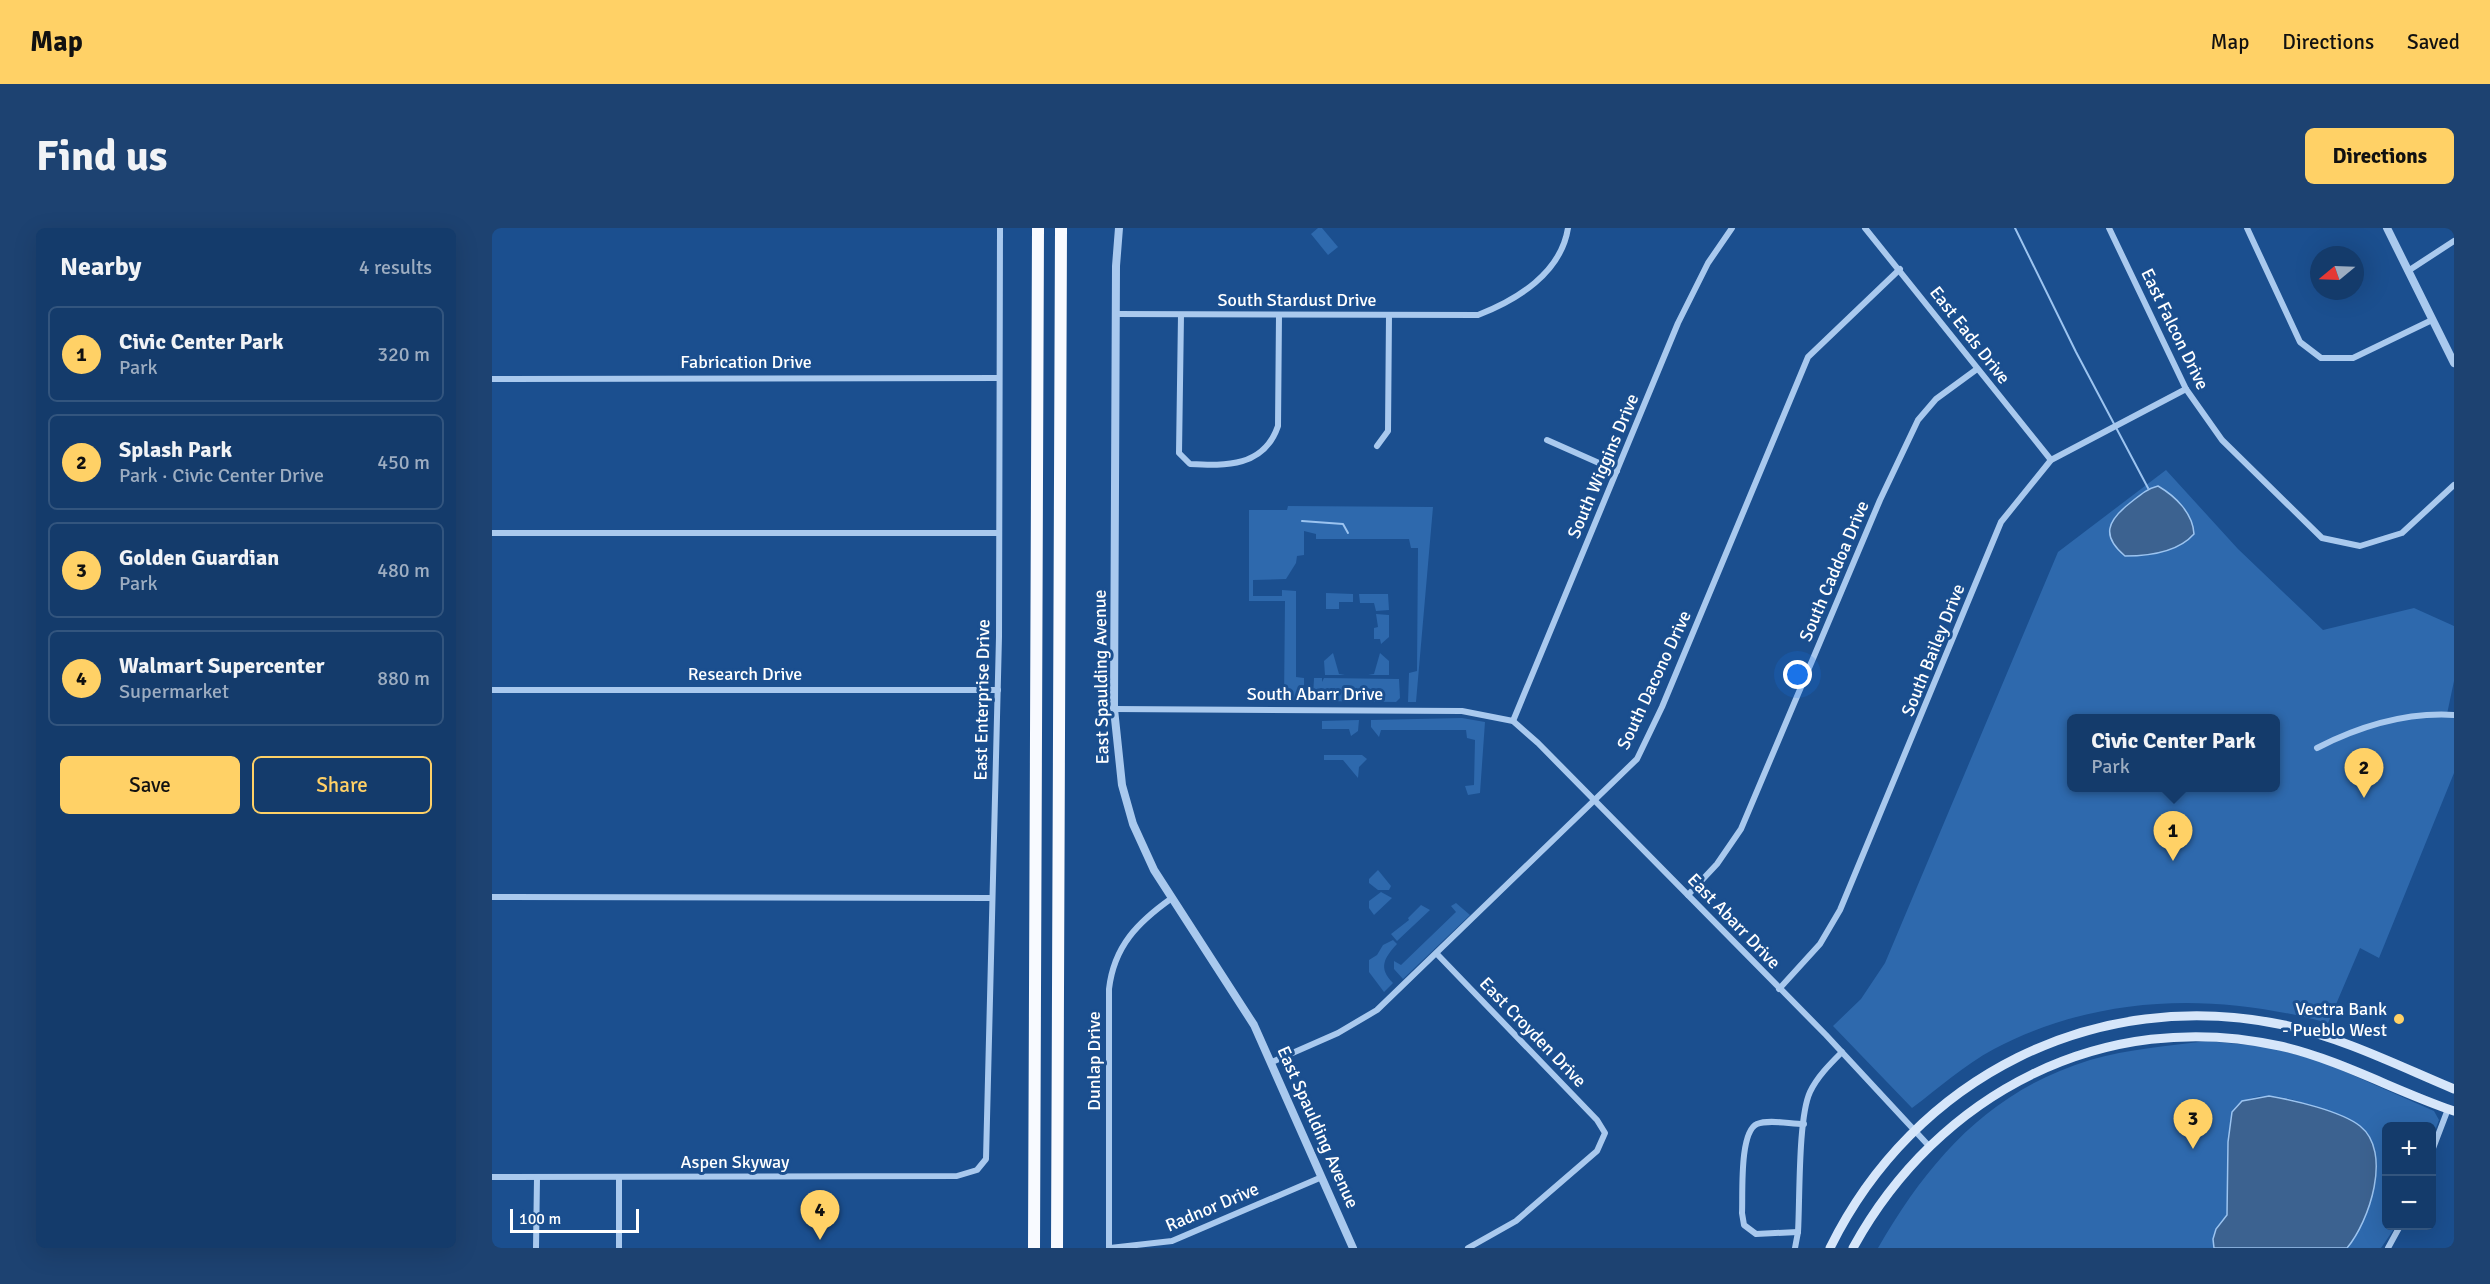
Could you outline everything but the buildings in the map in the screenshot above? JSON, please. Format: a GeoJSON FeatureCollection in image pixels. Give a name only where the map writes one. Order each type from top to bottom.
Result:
{"type":"FeatureCollection","features":[{"type":"Feature","properties":{"kind":"highway"},"geometry":{"type":"LineString","coordinates":[[1034,1248],[1038,228]]}},
{"type":"Feature","properties":{"kind":"highway"},"geometry":{"type":"LineString","coordinates":[[1057,1248],[1061,228]]}},
{"type":"Feature","properties":{"kind":"main road"},"geometry":{"type":"LineString","coordinates":[[1830,1248],[1867,1184],[1914,1130],[1973,1083],[2033,1049],[2093,1029],[2165,1017],[2235,1018],[2296,1028],[2346,1044],[2454,1091],[2451,1110],[2339,1064],[2291,1049],[2233,1039],[2167,1038],[2098,1049],[2042,1069],[1981,1103],[1929,1146],[1894,1184],[1853,1248]]}},
{"type":"Feature","properties":{"kind":"street","name":"East Enterprise Drive"},"geometry":{"type":"LineString","coordinates":[[977,1170],[986,1159],[988,1149],[998,690],[1000,228]]}},
{"type":"Feature","properties":{"kind":"street","name":"East Spaulding Avenue"},"geometry":{"type":"LineString","coordinates":[[1119,228],[1116,314],[1114,709],[1118,765],[1128,810],[1146,854],[1172,898],[1241,1001],[1272,1062],[1353,1248]]}},
{"type":"Feature","properties":{"kind":"street","name":"South Stardust Drive"},"geometry":{"type":"LineString","coordinates":[[1116,314],[1478,315],[1508,303],[1533,286],[1565,246],[1568,228]]}},
{"type":"Feature","properties":{"kind":"street","name":"South Wiggins Drive"},"geometry":{"type":"LineString","coordinates":[[1513,721],[1678,323],[1708,263],[1732,228]]}},
{"type":"Feature","properties":{"kind":"street","name":"East Eads Drive"},"geometry":{"type":"LineString","coordinates":[[1865,228],[2051,460]]}},
{"type":"Feature","properties":{"kind":"street","name":"East Falcon Drive"},"geometry":{"type":"LineString","coordinates":[[2109,228],[2186,389],[2222,440],[2322,538],[2360,546],[2402,533],[2454,484]]}},
{"type":"Feature","properties":{"kind":"street"},"geometry":{"type":"LineString","coordinates":[[2247,228],[2300,342],[2321,358],[2353,358],[2432,320]]}},
{"type":"Feature","properties":{"kind":"street"},"geometry":{"type":"LineString","coordinates":[[2387,228],[2454,363]]}},
{"type":"Feature","properties":{"kind":"street"},"geometry":{"type":"LineString","coordinates":[[2408,271],[2454,241]]}},
{"type":"Feature","properties":{"kind":"street","name":"South Dacono Drive"},"geometry":{"type":"LineString","coordinates":[[1272,1062],[1366,1018],[1437,954],[1637,759],[1662,707],[1808,357],[1900,269]]}},
{"type":"Feature","properties":{"kind":"street"},"geometry":{"type":"LineString","coordinates":[[1181,315],[1179,453],[1190,464],[1229,466],[1261,452],[1272,443],[1278,426],[1279,315]]}},
{"type":"Feature","properties":{"kind":"street"},"geometry":{"type":"LineString","coordinates":[[1377,446],[1388,431],[1389,315]]}},
{"type":"Feature","properties":{"kind":"street","name":"South Caddoa Drive"},"geometry":{"type":"LineString","coordinates":[[1688,895],[1717,864],[1741,829],[1880,500],[1918,420],[1936,399],[1977,369]]}},
{"type":"Feature","properties":{"kind":"street","name":"Fabrication Drive"},"geometry":{"type":"LineString","coordinates":[[492,379],[999,378]]}},
{"type":"Feature","properties":{"kind":"street","name":"South Bailey Drive"},"geometry":{"type":"LineString","coordinates":[[1779,989],[1809,957],[1831,928],[1939,676],[2001,522],[2051,460],[2186,389]]}},
{"type":"Feature","properties":{"kind":"street"},"geometry":{"type":"LineString","coordinates":[[1547,440],[1617,471]]}},
{"type":"Feature","properties":{"kind":"street"},"geometry":{"type":"LineString","coordinates":[[492,533],[999,533]]}},
{"type":"Feature","properties":{"kind":"street","name":"Research Drive"},"geometry":{"type":"LineString","coordinates":[[492,690],[998,690]]}},
{"type":"Feature","properties":{"kind":"street","name":"South Abarr Drive"},"geometry":{"type":"LineString","coordinates":[[1114,709],[1445,710],[1484,714],[1513,721]]}},
{"type":"Feature","properties":{"kind":"street"},"geometry":{"type":"LineString","coordinates":[[2317,748],[2352,731],[2384,722],[2414,716],[2454,715]]}},
{"type":"Feature","properties":{"kind":"street","name":"East Abarr Drive"},"geometry":{"type":"LineString","coordinates":[[1513,721],[1842,1052],[1929,1146]]}},
{"type":"Feature","properties":{"kind":"street"},"geometry":{"type":"LineString","coordinates":[[492,897],[992,898]]}},
{"type":"Feature","properties":{"kind":"street","name":"Dunlap Drive"},"geometry":{"type":"LineString","coordinates":[[1110,1248],[1109,989],[1111,970],[1124,940],[1152,912],[1172,898]]}},
{"type":"Feature","properties":{"kind":"street","name":"East Croyden Drive"},"geometry":{"type":"LineString","coordinates":[[1437,954],[1597,1120],[1605,1133],[1597,1151],[1516,1221],[1468,1248]]}},
{"type":"Feature","properties":{"kind":"street"},"geometry":{"type":"LineString","coordinates":[[1795,1248],[1798,1232],[1804,1124],[1810,1092],[1842,1052]]}},
{"type":"Feature","properties":{"kind":"street"},"geometry":{"type":"LineString","coordinates":[[2436,1142],[2451,1110]]}},
{"type":"Feature","properties":{"kind":"street"},"geometry":{"type":"LineString","coordinates":[[1798,1232],[1756,1234],[1744,1225],[1746,1140],[1751,1128],[1759,1123],[1804,1124]]}},
{"type":"Feature","properties":{"kind":"street","name":"Aspen Skyway"},"geometry":{"type":"LineString","coordinates":[[492,1177],[945,1177],[977,1170]]}},
{"type":"Feature","properties":{"kind":"street","name":"Radnor Drive"},"geometry":{"type":"LineString","coordinates":[[1110,1248],[1172,1241],[1322,1177]]}},
{"type":"Feature","properties":{"kind":"street"},"geometry":{"type":"LineString","coordinates":[[536,1248],[537,1178]]}},
{"type":"Feature","properties":{"kind":"street"},"geometry":{"type":"LineString","coordinates":[[619,1178],[619,1248]]}},
{"type":"Feature","properties":{"kind":"street"},"geometry":{"type":"LineString","coordinates":[[2388,1248],[2398,1230]]}},
{"type":"Feature","properties":{"kind":"shaded area"},"geometry":{"type":"Polygon","coordinates":[[[1318,228],[1322,228],[1338,247],[1328,255],[1311,234],[1318,228]]]}},
{"type":"Feature","properties":{"kind":"shaded area"},"geometry":{"type":"Polygon","coordinates":[[[2166,470],[2238,549],[2323,630],[2414,608],[2454,626],[2454,681],[2447,714],[2454,715],[2454,773],[2379,958],[2360,948],[2328,1023],[2243,1006],[2200,1003],[2116,1008],[2075,1017],[2034,1031],[1994,1049],[1962,1069],[1912,1108],[1833,1026],[1861,999],[1885,963],[2058,552],[2166,470]]]}},
{"type":"Feature","properties":{"kind":"shaded area"},"geometry":{"type":"Polygon","coordinates":[[[2158,486],[2171,495],[2187,512],[2194,534],[2171,549],[2153,554],[2125,556],[2112,542],[2110,529],[2112,522],[2136,498],[2158,486]]]}},
{"type":"Feature","properties":{"kind":"shaded area"},"geometry":{"type":"Polygon","coordinates":[[[1288,506],[1433,507],[1416,702],[1408,702],[1409,673],[1417,671],[1418,548],[1411,548],[1409,539],[1316,539],[1316,534],[1304,531],[1304,555],[1297,556],[1296,563],[1286,579],[1253,580],[1253,596],[1282,596],[1282,590],[1296,591],[1296,677],[1304,678],[1304,697],[1300,701],[1284,701],[1285,601],[1249,601],[1249,510],[1287,510],[1288,506]]]}},
{"type":"Feature","properties":{"kind":"shaded area"},"geometry":{"type":"Polygon","coordinates":[[[1326,593],[1353,594],[1353,602],[1339,602],[1339,609],[1326,609],[1326,593]]]}},
{"type":"Feature","properties":{"kind":"shaded area"},"geometry":{"type":"Polygon","coordinates":[[[1359,594],[1388,594],[1389,610],[1376,611],[1374,603],[1360,603],[1359,594]]]}},
{"type":"Feature","properties":{"kind":"shaded area"},"geometry":{"type":"Polygon","coordinates":[[[1376,614],[1389,615],[1389,637],[1381,644],[1380,639],[1374,639],[1374,628],[1378,627],[1376,614]]]}},
{"type":"Feature","properties":{"kind":"shaded area"},"geometry":{"type":"Polygon","coordinates":[[[1333,653],[1339,674],[1345,675],[1325,675],[1324,661],[1333,653]]]}},
{"type":"Feature","properties":{"kind":"shaded area"},"geometry":{"type":"Polygon","coordinates":[[[1380,653],[1389,661],[1389,675],[1368,675],[1374,674],[1380,653]]]}},
{"type":"Feature","properties":{"kind":"shaded area"},"geometry":{"type":"Polygon","coordinates":[[[1314,678],[1322,678],[1322,682],[1324,678],[1399,679],[1400,698],[1396,702],[1317,701],[1313,698],[1314,678]]]}},
{"type":"Feature","properties":{"kind":"shaded area"},"geometry":{"type":"Polygon","coordinates":[[[1462,718],[1485,722],[1480,793],[1468,795],[1465,786],[1474,785],[1475,740],[1467,738],[1466,730],[1381,730],[1379,737],[1371,727],[1371,720],[1462,718]]]}},
{"type":"Feature","properties":{"kind":"shaded area"},"geometry":{"type":"Polygon","coordinates":[[[1359,720],[1358,731],[1351,736],[1349,729],[1322,729],[1322,721],[1359,720]]]}},
{"type":"Feature","properties":{"kind":"shaded area"},"geometry":{"type":"Polygon","coordinates":[[[1324,755],[1362,755],[1367,759],[1359,767],[1358,778],[1343,760],[1324,760],[1324,755]]]}},
{"type":"Feature","properties":{"kind":"shaded area"},"geometry":{"type":"Polygon","coordinates":[[[1378,870],[1391,886],[1389,890],[1378,890],[1369,883],[1369,879],[1378,870]]]}},
{"type":"Feature","properties":{"kind":"shaded area"},"geometry":{"type":"Polygon","coordinates":[[[1381,892],[1392,898],[1374,915],[1369,908],[1369,901],[1381,892]]]}},
{"type":"Feature","properties":{"kind":"shaded area"},"geometry":{"type":"Polygon","coordinates":[[[1456,903],[1470,915],[1403,979],[1394,969],[1394,961],[1401,965],[1456,912],[1451,906],[1456,903]]]}},
{"type":"Feature","properties":{"kind":"shaded area"},"geometry":{"type":"Polygon","coordinates":[[[1421,905],[1430,910],[1397,941],[1391,934],[1409,920],[1408,918],[1421,905]]]}},
{"type":"Feature","properties":{"kind":"shaded area"},"geometry":{"type":"Polygon","coordinates":[[[1393,940],[1397,944],[1386,959],[1384,968],[1393,983],[1384,992],[1369,972],[1369,960],[1377,955],[1383,945],[1393,940]]]}},
{"type":"Feature","properties":{"kind":"shaded area"},"geometry":{"type":"Polygon","coordinates":[[[2207,1041],[2269,1047],[2323,1062],[2434,1111],[2439,1120],[2436,1128],[2436,1122],[2382,1122],[2382,1230],[2393,1230],[2381,1248],[2347,1248],[2353,1241],[2359,1125],[2314,1106],[2279,1097],[2263,1096],[2248,1099],[2236,1107],[2228,1144],[2228,1211],[2214,1237],[2214,1248],[1878,1248],[1918,1186],[1941,1158],[1992,1110],[2021,1090],[2054,1073],[2090,1060],[2134,1050],[2207,1041]]]}},
{"type":"Feature","properties":{"kind":"shaded area"},"geometry":{"type":"Polygon","coordinates":[[[2269,1096],[2329,1111],[2360,1126],[2370,1138],[2375,1152],[2374,1187],[2363,1222],[2347,1248],[2214,1248],[2213,1239],[2216,1229],[2227,1215],[2228,1142],[2232,1112],[2242,1101],[2269,1096]]]}},
{"type":"Feature","properties":{"kind":"waterway"},"geometry":{"type":"LineString","coordinates":[[2015,228],[2076,352],[2148,488]]}},
{"type":"Feature","properties":{"kind":"waterway"},"geometry":{"type":"LineString","coordinates":[[1302,521],[1343,524],[1348,533]]}},
{"type":"Feature","properties":{"kind":"place","name":"Splash Park"},"geometry":{"type":"Point","coordinates":[2364,798]}},
{"type":"Feature","properties":{"kind":"place","name":"Civic Center Park"},"geometry":{"type":"Point","coordinates":[2173,861]}},
{"type":"Feature","properties":{"kind":"place","name":"Vectra Bank - Pueblo West"},"geometry":{"type":"Point","coordinates":[2399,1019]}},
{"type":"Feature","properties":{"kind":"place","name":"Golden Guardian"},"geometry":{"type":"Point","coordinates":[2193,1149]}},
{"type":"Feature","properties":{"kind":"place","name":"Walmart Supercenter"},"geometry":{"type":"Point","coordinates":[820,1240]}}]}
